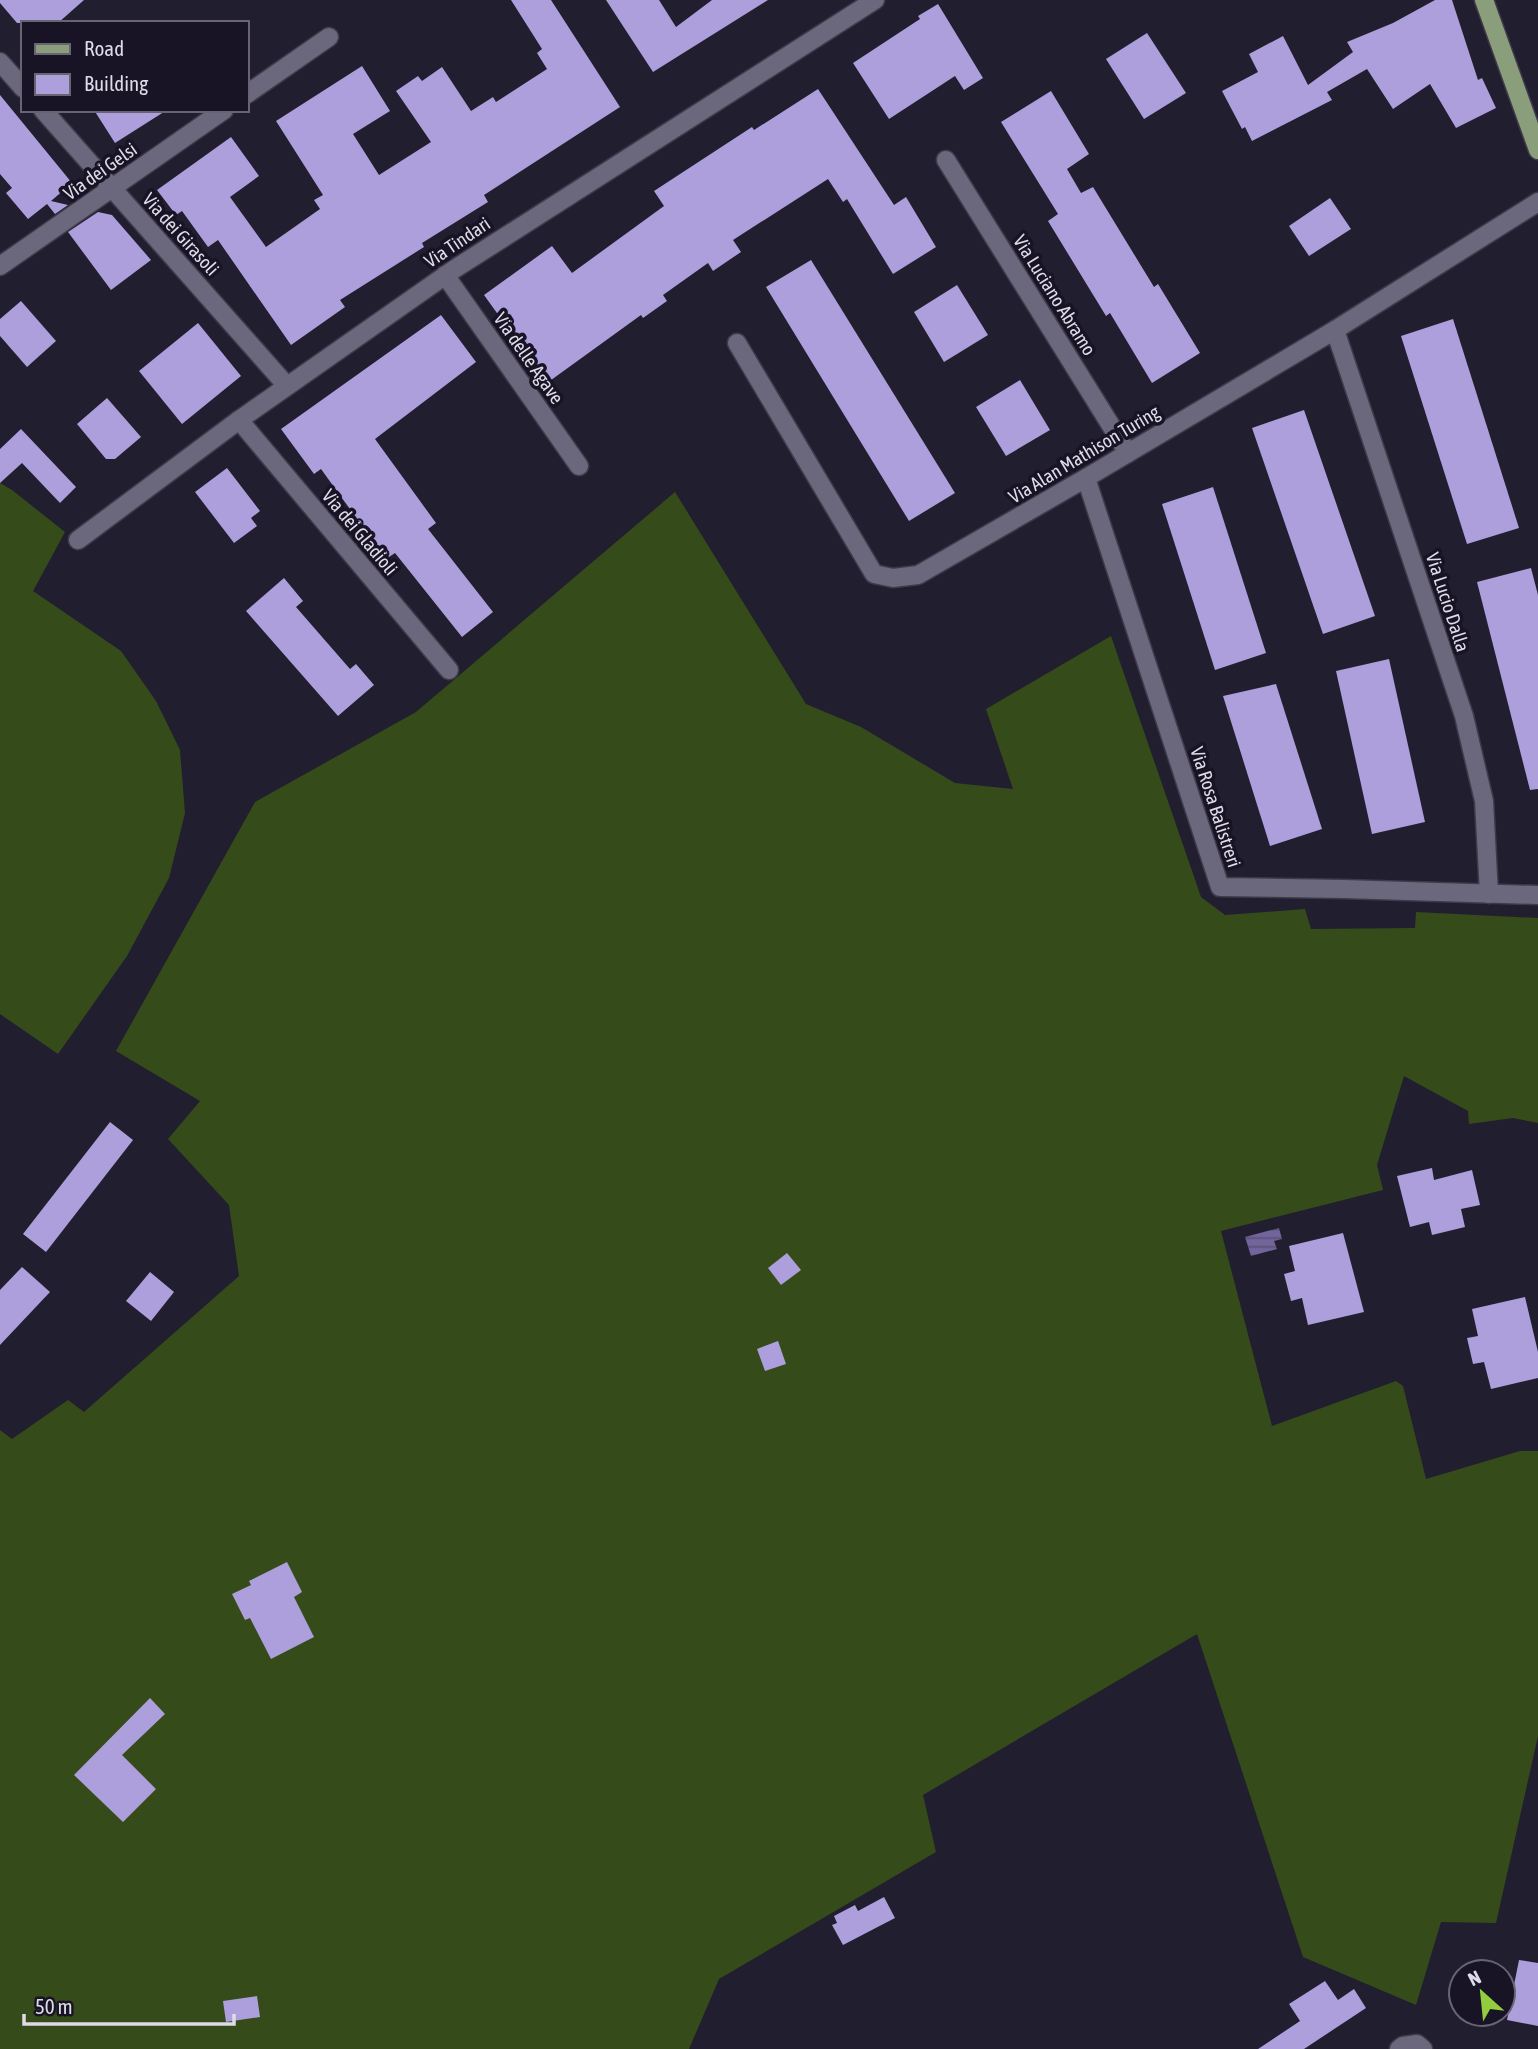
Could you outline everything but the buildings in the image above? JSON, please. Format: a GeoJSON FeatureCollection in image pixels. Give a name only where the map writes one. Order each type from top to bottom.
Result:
{"type":"FeatureCollection","features":[{"type":"Feature","properties":{"kind":"main road"},"geometry":{"type":"LineString","coordinates":[[1484,0],[1538,150]]}},
{"type":"Feature","properties":{"kind":"street","name":"Via Tindari"},"geometry":{"type":"LineString","coordinates":[[78,540],[239,420],[444,275],[875,0]]}},
{"type":"Feature","properties":{"kind":"street"},"geometry":{"type":"LineString","coordinates":[[248,93],[329,37]]}},
{"type":"Feature","properties":{"kind":"street"},"geometry":{"type":"LineString","coordinates":[[0,62],[21,86]]}},
{"type":"Feature","properties":{"kind":"street","name":"Via dei Girasoli"},"geometry":{"type":"LineString","coordinates":[[45,112],[287,386]]}},
{"type":"Feature","properties":{"kind":"street","name":"Via dei Gelsi"},"geometry":{"type":"LineString","coordinates":[[0,266],[221,112]]}},
{"type":"Feature","properties":{"kind":"street","name":"Via Luciano Abramo"},"geometry":{"type":"LineString","coordinates":[[946,160],[1128,453]]}},
{"type":"Feature","properties":{"kind":"street","name":"Via Alan Mathison Turing"},"geometry":{"type":"LineString","coordinates":[[737,343],[874,574],[893,578],[918,575],[1335,330],[1538,202]]}},
{"type":"Feature","properties":{"kind":"street","name":"Via delle Agave"},"geometry":{"type":"LineString","coordinates":[[444,275],[579,466]]}},
{"type":"Feature","properties":{"kind":"street","name":"Via Lucio Dalla"},"geometry":{"type":"LineString","coordinates":[[1335,330],[1464,716],[1484,802],[1489,894]]}},
{"type":"Feature","properties":{"kind":"street","name":"Via dei Gladioli"},"geometry":{"type":"LineString","coordinates":[[239,420],[449,670]]}},
{"type":"Feature","properties":{"kind":"street","name":"Via Rosa Balistreri"},"geometry":{"type":"LineString","coordinates":[[1086,478],[1220,887],[1538,895]]}},
{"type":"Feature","properties":{"kind":"street"},"geometry":{"type":"LineString","coordinates":[[1399,2049],[1417,2044],[1423,2049]]}},
{"type":"Feature","properties":{"kind":"green space"},"geometry":{"type":"Polygon","coordinates":[[[0,483],[65,532],[33,591],[121,651],[156,701],[180,750],[185,813],[169,878],[127,956],[58,1054],[0,1014],[0,483]]]}},
{"type":"Feature","properties":{"kind":"green space"},"geometry":{"type":"Polygon","coordinates":[[[675,492],[806,704],[861,727],[955,783],[1013,789],[986,709],[1111,636],[1201,897],[1225,915],[1305,909],[1311,929],[1415,928],[1416,912],[1538,918],[1538,1123],[1513,1118],[1469,1124],[1468,1111],[1404,1076],[1377,1165],[1383,1190],[1221,1231],[1272,1426],[1396,1381],[1403,1386],[1426,1479],[1520,1451],[1538,1451],[1538,1736],[1496,1923],[1441,1922],[1416,2005],[1303,1957],[1197,1634],[923,1795],[936,1852],[719,1979],[689,2049],[0,2049],[0,1430],[12,1439],[68,1400],[84,1412],[239,1276],[229,1205],[168,1139],[200,1101],[116,1051],[255,802],[416,712],[675,492]]]}},
{"type":"Feature","properties":{"kind":"shaded area"},"geometry":{"type":"Polygon","coordinates":[[[1279,1228],[1282,1239],[1274,1241],[1277,1249],[1251,1256],[1245,1237],[1279,1228]]]}}]}
